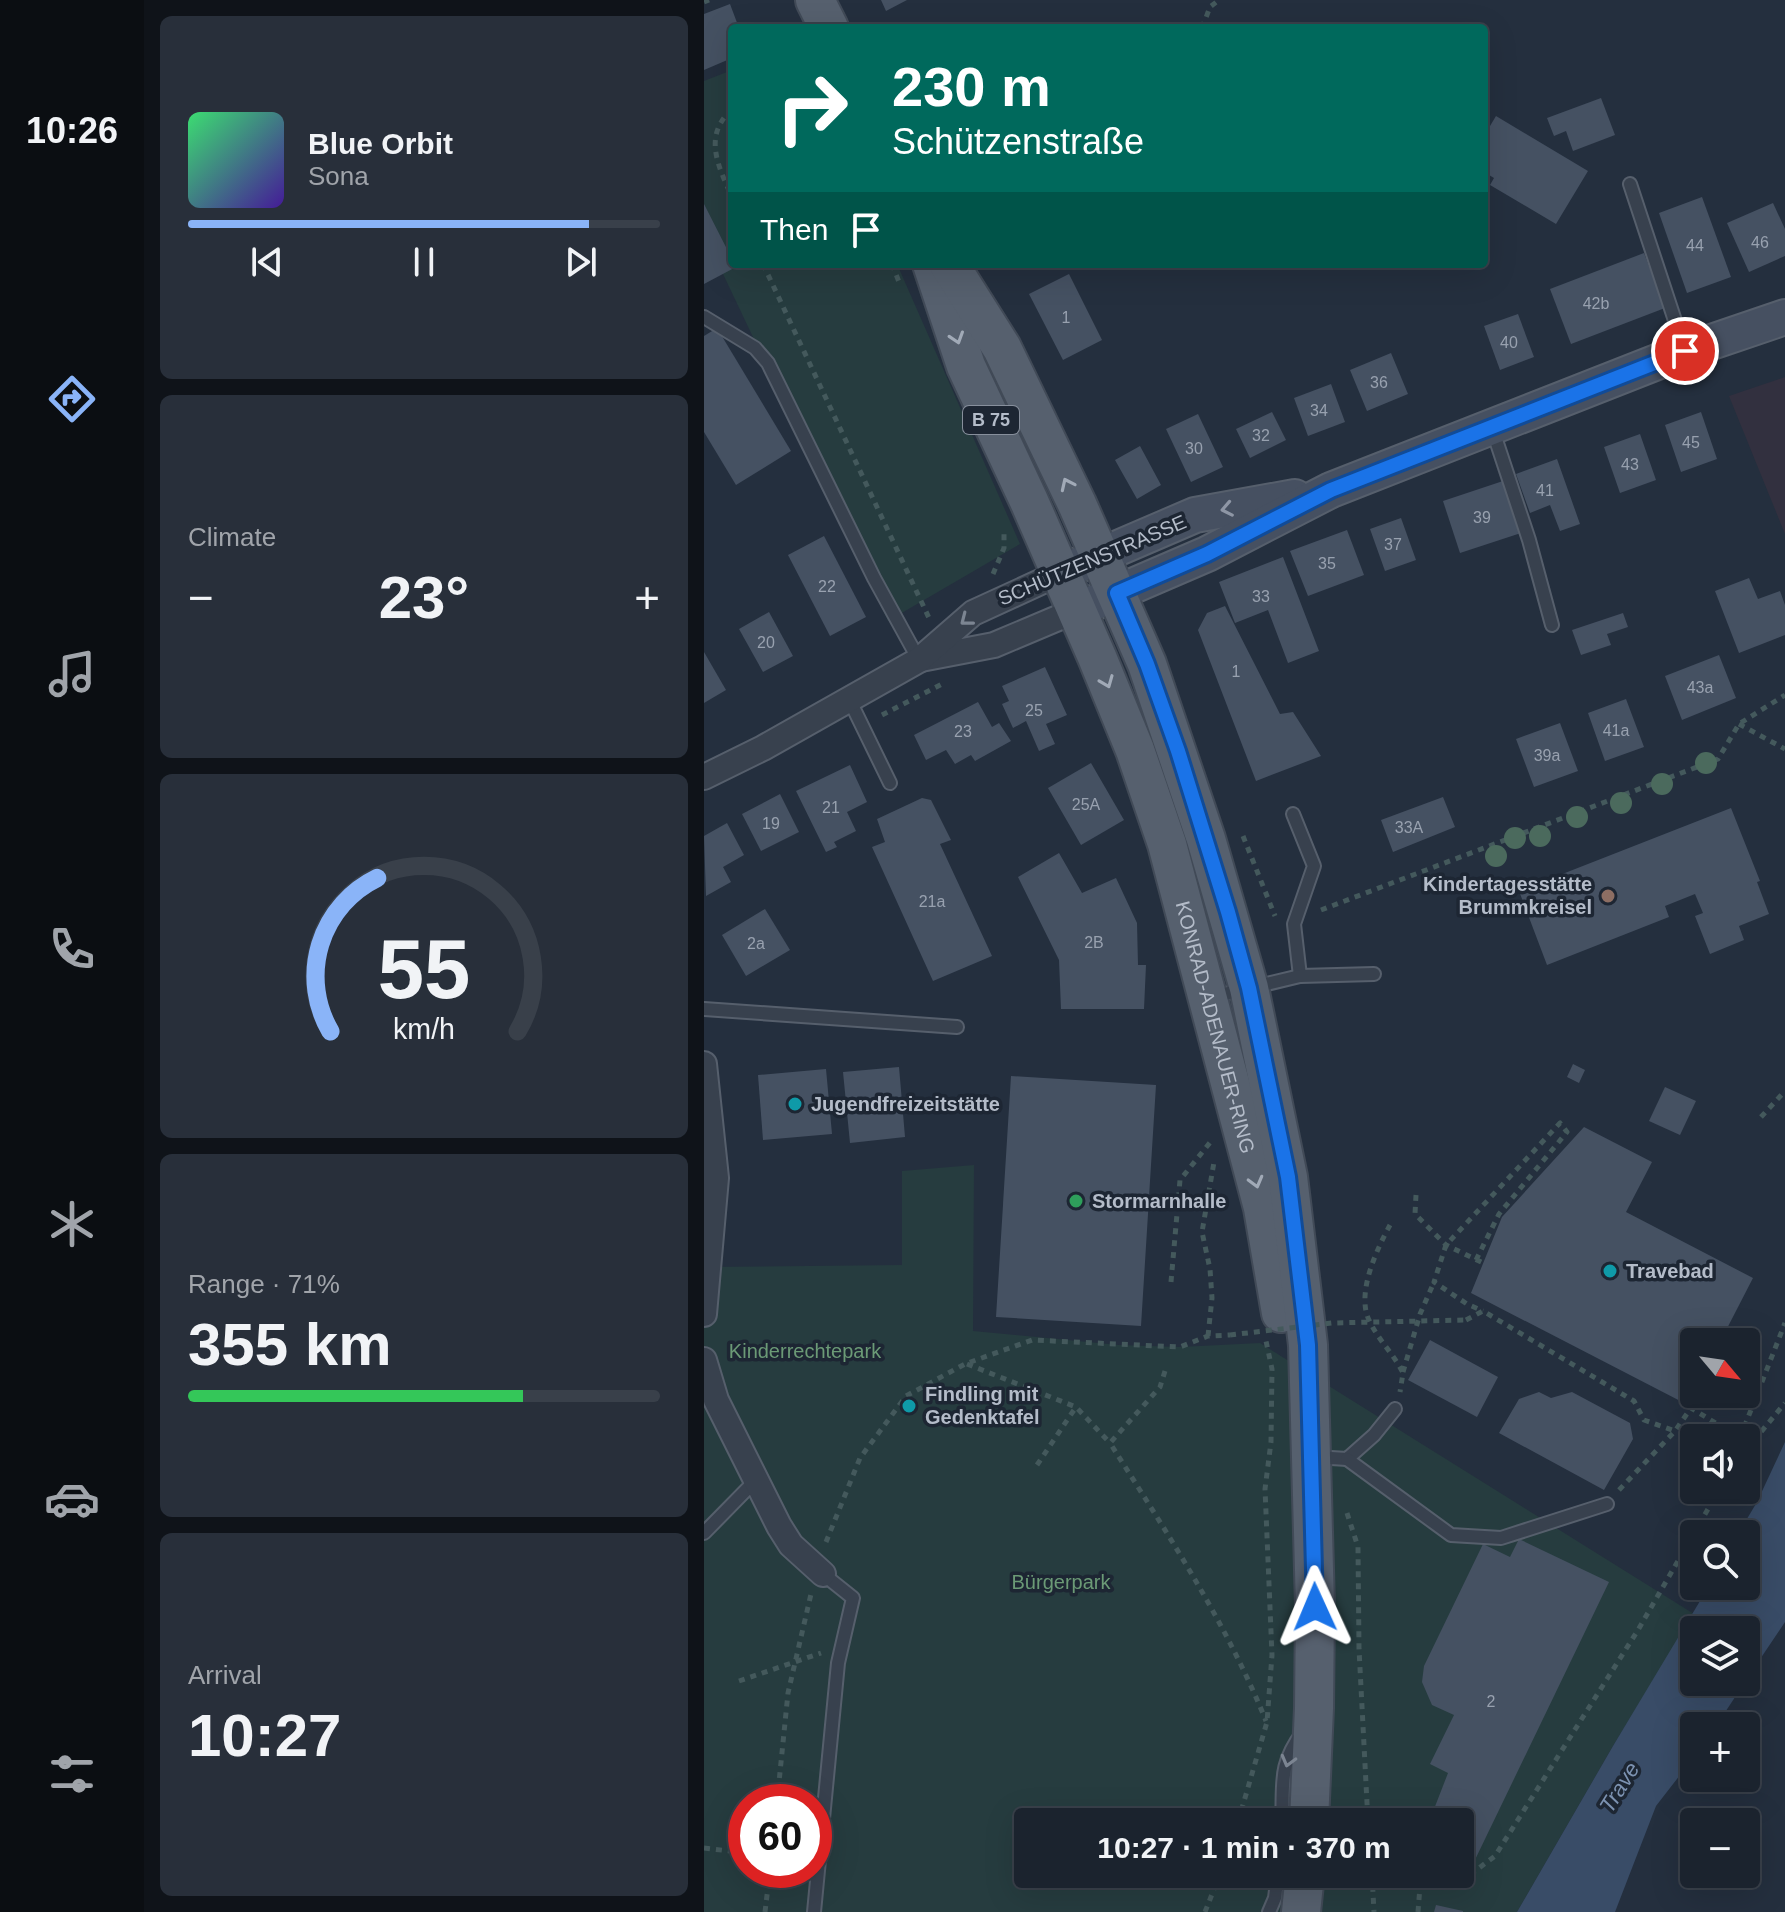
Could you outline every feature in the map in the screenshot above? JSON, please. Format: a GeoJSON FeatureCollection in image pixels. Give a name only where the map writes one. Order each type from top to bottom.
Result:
{"type":"FeatureCollection","features":[{"type":"Feature","properties":{"kind":"main road"},"geometry":{"type":"LineString","coordinates":[[815,0],[827,24]]}},
{"type":"Feature","properties":{"kind":"main road","name":"B 75"},"geometry":{"type":"LineString","coordinates":[[933,268],[966,366],[1077,610]]}},
{"type":"Feature","properties":{"kind":"main road","name":"B 75"},"geometry":{"type":"LineString","coordinates":[[952,268],[1002,348],[1117,593]]}},
{"type":"Feature","properties":{"kind":"main road","name":"KONRAD-ADENAUER-RING"},"geometry":{"type":"LineString","coordinates":[[1117,593],[1147,664],[1178,751],[1228,912],[1249,988],[1288,1177],[1308,1345],[1315,1607],[1310,1808]]}},
{"type":"Feature","properties":{"kind":"main road","name":"KONRAD-ADENAUER-RING"},"geometry":{"type":"LineString","coordinates":[[1077,610],[1135,750],[1167,844],[1209,997],[1263,1208],[1309,1457]]}},
{"type":"Feature","properties":{"kind":"main road"},"geometry":{"type":"LineString","coordinates":[[1301,1912],[1304,1888]]}},
{"type":"Feature","properties":{"kind":"street","name":"SCHÜTZENSTRASSE"},"geometry":{"type":"LineString","coordinates":[[919,660],[994,645],[1207,554],[1331,490],[1685,351],[1785,317]]}},
{"type":"Feature","properties":{"kind":"street","name":"SCHÜTZENSTRASSE"},"geometry":{"type":"LineString","coordinates":[[704,777],[763,748],[919,660],[973,613],[1060,573],[1195,515],[1331,490]]}},
{"type":"Feature","properties":{"kind":"street"},"geometry":{"type":"LineString","coordinates":[[704,1064],[716,1181],[704,1314]]}},
{"type":"Feature","properties":{"kind":"street"},"geometry":{"type":"LineString","coordinates":[[704,1360],[716,1400],[791,1545],[819,1572]]}},
{"type":"Feature","properties":{"kind":"lane"},"geometry":{"type":"LineString","coordinates":[[1630,184],[1685,351]]}},
{"type":"Feature","properties":{"kind":"lane"},"geometry":{"type":"LineString","coordinates":[[704,317],[755,348],[768,363],[874,578],[919,660]]}},
{"type":"Feature","properties":{"kind":"lane"},"geometry":{"type":"LineString","coordinates":[[1492,428],[1529,540],[1552,625]]}},
{"type":"Feature","properties":{"kind":"lane"},"geometry":{"type":"LineString","coordinates":[[849,699],[890,783]]}},
{"type":"Feature","properties":{"kind":"lane"},"geometry":{"type":"LineString","coordinates":[[1293,814],[1314,866],[1294,924],[1300,976]]}},
{"type":"Feature","properties":{"kind":"lane"},"geometry":{"type":"LineString","coordinates":[[1209,997],[1300,976],[1374,974]]}},
{"type":"Feature","properties":{"kind":"lane"},"geometry":{"type":"LineString","coordinates":[[704,1009],[957,1027]]}},
{"type":"Feature","properties":{"kind":"lane"},"geometry":{"type":"LineString","coordinates":[[1347,1459],[1374,1435],[1395,1409]]}},
{"type":"Feature","properties":{"kind":"lane"},"geometry":{"type":"LineString","coordinates":[[1309,1457],[1347,1459],[1451,1535],[1501,1538],[1607,1504]]}},
{"type":"Feature","properties":{"kind":"lane"},"geometry":{"type":"LineString","coordinates":[[704,1533],[756,1480]]}},
{"type":"Feature","properties":{"kind":"lane"},"geometry":{"type":"LineString","coordinates":[[814,1912],[841,1647],[853,1598],[819,1572]]}},
{"type":"Feature","properties":{"kind":"lane"},"geometry":{"type":"LineString","coordinates":[[1283,1808],[1285,1762],[1289,1751],[1309,1724],[1314,1708]]}},
{"type":"Feature","properties":{"kind":"lane"},"geometry":{"type":"LineString","coordinates":[[1269,1912],[1276,1888]]}},
{"type":"Feature","properties":{"kind":"path"},"geometry":{"type":"LineString","coordinates":[[1204,24],[1210,7],[1219,0]]}},
{"type":"Feature","properties":{"kind":"path"},"geometry":{"type":"LineString","coordinates":[[728,112],[710,129],[709,142],[728,187]]}},
{"type":"Feature","properties":{"kind":"path"},"geometry":{"type":"LineString","coordinates":[[765,268],[931,623],[943,616]]}},
{"type":"Feature","properties":{"kind":"path"},"geometry":{"type":"LineString","coordinates":[[894,268],[903,292]]}},
{"type":"Feature","properties":{"kind":"path"},"geometry":{"type":"LineString","coordinates":[[992,577],[1004,548],[1004,525]]}},
{"type":"Feature","properties":{"kind":"path"},"geometry":{"type":"LineString","coordinates":[[1456,859],[1718,759],[1739,724],[1785,695]]}},
{"type":"Feature","properties":{"kind":"path"},"geometry":{"type":"LineString","coordinates":[[1739,724],[1785,749]]}},
{"type":"Feature","properties":{"kind":"path"},"geometry":{"type":"LineString","coordinates":[[1761,1117],[1785,1091]]}},
{"type":"Feature","properties":{"kind":"path"},"geometry":{"type":"LineString","coordinates":[[1395,1409],[1420,1314],[1446,1245],[1560,1123],[1567,1132],[1499,1214],[1476,1260]]}},
{"type":"Feature","properties":{"kind":"path"},"geometry":{"type":"LineString","coordinates":[[1171,1282],[1180,1180],[1220,1130],[1217,1144]]}},
{"type":"Feature","properties":{"kind":"path"},"geometry":{"type":"LineString","coordinates":[[1208,1336],[1212,1298],[1202,1232],[1215,1159]]}},
{"type":"Feature","properties":{"kind":"path"},"geometry":{"type":"LineString","coordinates":[[1416,1195],[1415,1214],[1446,1245],[1483,1263]]}},
{"type":"Feature","properties":{"kind":"path"},"geometry":{"type":"LineString","coordinates":[[1390,1225],[1375,1252],[1367,1284],[1367,1317],[1403,1373]]}},
{"type":"Feature","properties":{"kind":"path"},"geometry":{"type":"LineString","coordinates":[[1434,1282],[1634,1401],[1644,1420],[1675,1431]]}},
{"type":"Feature","properties":{"kind":"path"},"geometry":{"type":"LineString","coordinates":[[779,1784],[785,1717],[795,1660],[834,1516],[860,1458],[906,1396],[965,1364],[1032,1340],[1180,1347],[1208,1336],[1332,1323],[1466,1320],[1483,1311]]}},
{"type":"Feature","properties":{"kind":"path"},"geometry":{"type":"LineString","coordinates":[[1745,1424],[1785,1323]]}},
{"type":"Feature","properties":{"kind":"path"},"geometry":{"type":"LineString","coordinates":[[1242,1808],[1267,1722],[1272,1655],[1265,1489],[1271,1442],[1272,1369],[1263,1325]]}},
{"type":"Feature","properties":{"kind":"path"},"geometry":{"type":"LineString","coordinates":[[965,1364],[1076,1407],[1110,1443],[1183,1559],[1248,1675],[1267,1722]]}},
{"type":"Feature","properties":{"kind":"path"},"geometry":{"type":"LineString","coordinates":[[1110,1443],[1160,1387],[1165,1371]]}},
{"type":"Feature","properties":{"kind":"path"},"geometry":{"type":"LineString","coordinates":[[1760,1433],[1785,1403]]}},
{"type":"Feature","properties":{"kind":"path"},"geometry":{"type":"LineString","coordinates":[[1037,1465],[1076,1407]]}},
{"type":"Feature","properties":{"kind":"path"},"geometry":{"type":"LineString","coordinates":[[1607,1504],[1675,1431],[1691,1408],[1717,1424]]}},
{"type":"Feature","properties":{"kind":"path"},"geometry":{"type":"LineString","coordinates":[[1342,1502],[1353,1525],[1358,1547],[1359,1649],[1367,1808]]}},
{"type":"Feature","properties":{"kind":"path"},"geometry":{"type":"LineString","coordinates":[[1474,1872],[1495,1856],[1638,1630],[1711,1504]]}},
{"type":"Feature","properties":{"kind":"path"},"geometry":{"type":"LineString","coordinates":[[739,1681],[841,1647]]}},
{"type":"Feature","properties":{"kind":"path"},"geometry":{"type":"LineString","coordinates":[[704,1848],[728,1851]]}},
{"type":"Feature","properties":{"kind":"path"},"geometry":{"type":"LineString","coordinates":[[765,1912],[768,1888]]}},
{"type":"Feature","properties":{"kind":"path"},"geometry":{"type":"LineString","coordinates":[[1205,1912],[1214,1888]]}},
{"type":"Feature","properties":{"kind":"path"},"geometry":{"type":"LineString","coordinates":[[1373,1888],[1374,1912]]}},
{"type":"Feature","properties":{"kind":"path"},"geometry":{"type":"LineString","coordinates":[[1418,1912],[1420,1888]]}},
{"type":"Feature","properties":{"kind":"shaded area"},"geometry":{"type":"Polygon","coordinates":[[[1785,377],[1785,534],[1729,396],[1785,377]]]}},
{"type":"Feature","properties":{"kind":"green space"},"geometry":{"type":"Polygon","coordinates":[[[728,72],[728,268],[899,268],[1020,544],[888,621],[704,234],[704,81],[728,72]]]}},
{"type":"Feature","properties":{"kind":"green space","name":"Bürgerpark"},"geometry":{"type":"Polygon","coordinates":[[[974,1165],[973,1331],[1119,1345],[1180,1347],[1260,1343],[1694,1614],[1680,1616],[1680,1637],[1517,1912],[704,1912],[704,1267],[902,1265],[902,1171],[974,1165]]]}},
{"type":"Feature","properties":{"kind":"water"},"geometry":{"type":"Polygon","coordinates":[[[1785,1442],[1785,1622],[1760,1659],[1760,1616],[1691,1616],[1701,1600],[1760,1600],[1760,1520],[1746,1520],[1756,1504],[1760,1504],[1760,1496],[1785,1442]]]}},
{"type":"Feature","properties":{"kind":"water","name":"Trave"},"geometry":{"type":"Polygon","coordinates":[[[1680,1634],[1680,1696],[1736,1696],[1725,1712],[1680,1712],[1680,1775],[1656,1806],[1615,1912],[1517,1912],[1680,1634]]]}},
{"type":"Feature","properties":{"kind":"building"},"geometry":{"type":"Polygon","coordinates":[[[881,0],[907,0],[886,11],[881,0]]]}},
{"type":"Feature","properties":{"kind":"building"},"geometry":{"type":"Polygon","coordinates":[[[730,4],[738,24],[728,24],[728,60],[704,70],[704,14],[730,4]]]}},
{"type":"Feature","properties":{"kind":"building"},"geometry":{"type":"Polygon","coordinates":[[[1601,98],[1615,135],[1573,151],[1566,131],[1554,136],[1547,118],[1601,98]]]}},
{"type":"Feature","properties":{"kind":"building"},"geometry":{"type":"Polygon","coordinates":[[[1496,116],[1588,171],[1556,224],[1490,185],[1494,178],[1488,174],[1488,129],[1496,116]]]}},
{"type":"Feature","properties":{"kind":"building"},"geometry":{"type":"Polygon","coordinates":[[[1702,197],[1731,277],[1687,293],[1659,213],[1702,197]]]}},
{"type":"Feature","properties":{"kind":"building"},"geometry":{"type":"Polygon","coordinates":[[[1773,203],[1785,229],[1785,256],[1749,272],[1727,223],[1773,203]]]}},
{"type":"Feature","properties":{"kind":"building"},"geometry":{"type":"Polygon","coordinates":[[[704,204],[728,251],[728,268],[734,268],[704,284],[704,204]]]}},
{"type":"Feature","properties":{"kind":"building"},"geometry":{"type":"Polygon","coordinates":[[[1644,253],[1665,308],[1571,344],[1550,289],[1644,253]]]}},
{"type":"Feature","properties":{"kind":"building"},"geometry":{"type":"Polygon","coordinates":[[[1069,274],[1102,340],[1063,360],[1029,294],[1069,274]]]}},
{"type":"Feature","properties":{"kind":"building"},"geometry":{"type":"Polygon","coordinates":[[[1518,314],[1534,357],[1500,370],[1484,326],[1518,314]]]}},
{"type":"Feature","properties":{"kind":"building"},"geometry":{"type":"Polygon","coordinates":[[[717,328],[791,451],[736,485],[704,432],[704,336],[717,328]]]}},
{"type":"Feature","properties":{"kind":"building"},"geometry":{"type":"Polygon","coordinates":[[[1391,353],[1408,394],[1367,411],[1350,370],[1391,353]]]}},
{"type":"Feature","properties":{"kind":"building"},"geometry":{"type":"Polygon","coordinates":[[[1331,384],[1345,422],[1308,436],[1294,398],[1331,384]]]}},
{"type":"Feature","properties":{"kind":"building"},"geometry":{"type":"Polygon","coordinates":[[[1272,412],[1286,440],[1250,458],[1236,429],[1272,412]]]}},
{"type":"Feature","properties":{"kind":"building"},"geometry":{"type":"Polygon","coordinates":[[[1701,412],[1717,459],[1681,472],[1665,425],[1701,412]]]}},
{"type":"Feature","properties":{"kind":"building"},"geometry":{"type":"Polygon","coordinates":[[[1198,414],[1223,467],[1191,482],[1166,429],[1198,414]]]}},
{"type":"Feature","properties":{"kind":"building"},"geometry":{"type":"Polygon","coordinates":[[[1640,434],[1656,480],[1620,493],[1604,447],[1640,434]]]}},
{"type":"Feature","properties":{"kind":"building"},"geometry":{"type":"Polygon","coordinates":[[[1140,446],[1161,485],[1137,499],[1115,460],[1140,446]]]}},
{"type":"Feature","properties":{"kind":"building"},"geometry":{"type":"Polygon","coordinates":[[[1557,459],[1580,524],[1560,531],[1550,505],[1530,513],[1516,474],[1557,459]]]}},
{"type":"Feature","properties":{"kind":"building"},"geometry":{"type":"Polygon","coordinates":[[[1503,481],[1521,533],[1460,553],[1443,501],[1503,481]]]}},
{"type":"Feature","properties":{"kind":"building"},"geometry":{"type":"Polygon","coordinates":[[[1401,518],[1416,560],[1385,571],[1370,529],[1401,518]]]}},
{"type":"Feature","properties":{"kind":"building"},"geometry":{"type":"Polygon","coordinates":[[[1347,530],[1364,575],[1308,596],[1290,551],[1347,530]]]}},
{"type":"Feature","properties":{"kind":"building"},"geometry":{"type":"Polygon","coordinates":[[[824,536],[866,617],[830,636],[788,555],[824,536]]]}},
{"type":"Feature","properties":{"kind":"building"},"geometry":{"type":"Polygon","coordinates":[[[1283,557],[1319,651],[1288,663],[1268,610],[1235,623],[1219,582],[1283,557]]]}},
{"type":"Feature","properties":{"kind":"building"},"geometry":{"type":"Polygon","coordinates":[[[1749,578],[1758,599],[1780,591],[1785,605],[1785,635],[1739,653],[1715,591],[1749,578]]]}},
{"type":"Feature","properties":{"kind":"building"},"geometry":{"type":"Polygon","coordinates":[[[1225,606],[1280,714],[1293,712],[1321,756],[1256,781],[1198,630],[1207,613],[1225,606]]]}},
{"type":"Feature","properties":{"kind":"building"},"geometry":{"type":"Polygon","coordinates":[[[769,612],[793,656],[763,672],[739,629],[769,612]]]}},
{"type":"Feature","properties":{"kind":"building"},"geometry":{"type":"Polygon","coordinates":[[[1623,613],[1628,627],[1607,634],[1611,645],[1581,655],[1572,630],[1623,613]]]}},
{"type":"Feature","properties":{"kind":"building"},"geometry":{"type":"Polygon","coordinates":[[[704,652],[726,690],[704,703],[704,652]]]}},
{"type":"Feature","properties":{"kind":"building"},"geometry":{"type":"Polygon","coordinates":[[[1719,655],[1736,698],[1682,720],[1665,676],[1719,655]]]}},
{"type":"Feature","properties":{"kind":"building"},"geometry":{"type":"Polygon","coordinates":[[[1045,667],[1067,715],[1046,724],[1055,744],[1039,751],[1026,721],[1013,728],[1002,704],[1009,701],[1002,686],[1045,667]]]}},
{"type":"Feature","properties":{"kind":"building"},"geometry":{"type":"Polygon","coordinates":[[[1626,699],[1644,747],[1605,761],[1588,713],[1626,699]]]}},
{"type":"Feature","properties":{"kind":"building"},"geometry":{"type":"Polygon","coordinates":[[[978,702],[992,727],[999,723],[1011,741],[975,761],[971,755],[955,764],[946,750],[926,760],[914,735],[978,702]]]}},
{"type":"Feature","properties":{"kind":"building"},"geometry":{"type":"Polygon","coordinates":[[[1560,723],[1578,771],[1534,787],[1516,739],[1560,723]]]}},
{"type":"Feature","properties":{"kind":"building"},"geometry":{"type":"Polygon","coordinates":[[[1091,763],[1124,820],[1081,845],[1048,788],[1091,763]]]}},
{"type":"Feature","properties":{"kind":"building"},"geometry":{"type":"Polygon","coordinates":[[[850,765],[867,802],[847,812],[856,831],[834,842],[837,847],[826,852],[796,791],[850,765]]]}},
{"type":"Feature","properties":{"kind":"building"},"geometry":{"type":"Polygon","coordinates":[[[780,794],[799,832],[761,851],[742,814],[780,794]]]}},
{"type":"Feature","properties":{"kind":"building"},"geometry":{"type":"Polygon","coordinates":[[[1443,797],[1455,827],[1393,852],[1381,820],[1443,797]]]}},
{"type":"Feature","properties":{"kind":"building"},"geometry":{"type":"Polygon","coordinates":[[[922,798],[931,800],[951,840],[940,844],[992,956],[933,981],[872,847],[885,842],[877,819],[922,798]]]}},
{"type":"Feature","properties":{"kind":"building"},"geometry":{"type":"Polygon","coordinates":[[[1731,808],[1760,881],[1757,882],[1769,914],[1739,926],[1744,940],[1710,954],[1695,916],[1703,913],[1695,894],[1665,906],[1669,917],[1547,965],[1519,891],[1731,808]]]}},
{"type":"Feature","properties":{"kind":"building"},"geometry":{"type":"Polygon","coordinates":[[[727,823],[744,855],[723,867],[731,882],[706,896],[704,836],[727,823]]]}},
{"type":"Feature","properties":{"kind":"building"},"geometry":{"type":"Polygon","coordinates":[[[1059,853],[1082,893],[1116,878],[1137,923],[1138,965],[1146,965],[1144,1009],[1061,1009],[1059,960],[1018,877],[1059,853]]]}},
{"type":"Feature","properties":{"kind":"building"},"geometry":{"type":"Polygon","coordinates":[[[765,909],[790,950],[746,976],[722,935],[765,909]]]}},
{"type":"Feature","properties":{"kind":"building"},"geometry":{"type":"Polygon","coordinates":[[[1573,1064],[1585,1070],[1579,1083],[1567,1077],[1573,1064]]]}},
{"type":"Feature","properties":{"kind":"building"},"geometry":{"type":"Polygon","coordinates":[[[899,1067],[905,1137],[850,1143],[843,1072],[899,1067]]]}},
{"type":"Feature","properties":{"kind":"building","name":"Jugendfreizeitstätte"},"geometry":{"type":"Polygon","coordinates":[[[826,1069],[832,1134],[763,1140],[758,1075],[826,1069]]]}},
{"type":"Feature","properties":{"kind":"building","name":"Stormarnhalle"},"geometry":{"type":"Polygon","coordinates":[[[1011,1076],[1156,1085],[1141,1326],[996,1317],[1011,1076]]]}},
{"type":"Feature","properties":{"kind":"building"},"geometry":{"type":"Polygon","coordinates":[[[1665,1087],[1696,1101],[1680,1135],[1649,1121],[1665,1087]]]}},
{"type":"Feature","properties":{"kind":"building","name":"Travebad"},"geometry":{"type":"Polygon","coordinates":[[[1584,1127],[1652,1162],[1626,1212],[1753,1278],[1727,1328],[1680,1328],[1680,1401],[1471,1293],[1502,1217],[1584,1127]]]}},
{"type":"Feature","properties":{"kind":"building"},"geometry":{"type":"Polygon","coordinates":[[[1430,1340],[1498,1377],[1477,1417],[1408,1380],[1430,1340]]]}},
{"type":"Feature","properties":{"kind":"building"},"geometry":{"type":"Polygon","coordinates":[[[1539,1392],[1551,1398],[1572,1392],[1630,1423],[1633,1439],[1604,1490],[1499,1433],[1519,1399],[1539,1392]]]}},
{"type":"Feature","properties":{"kind":"building"},"geometry":{"type":"Polygon","coordinates":[[[1519,1539],[1609,1582],[1474,1862],[1474,1808],[1434,1808],[1448,1773],[1430,1764],[1454,1715],[1432,1705],[1422,1682],[1424,1666],[1483,1544],[1510,1557],[1519,1539]]]}},
{"type":"Feature","properties":{"kind":"building"},"geometry":{"type":"Polygon","coordinates":[[[1436,1905],[1463,1911],[1463,1912],[1434,1912],[1436,1905]]]}},
{"type":"Feature","properties":{"kind":"place","name":"Kindertagesstätte Brummkreisel"},"geometry":{"type":"Point","coordinates":[1608,896]}},
{"type":"Feature","properties":{"kind":"place","name":"Jugendfreizeitstätte"},"geometry":{"type":"Point","coordinates":[795,1104]}},
{"type":"Feature","properties":{"kind":"place","name":"Stormarnhalle"},"geometry":{"type":"Point","coordinates":[1076,1201]}},
{"type":"Feature","properties":{"kind":"place","name":"Travebad"},"geometry":{"type":"Point","coordinates":[1610,1271]}},
{"type":"Feature","properties":{"kind":"place","name":"Findling mit Gedenktafel"},"geometry":{"type":"Point","coordinates":[909,1406]}},
{"type":"Feature","properties":{"kind":"route"},"geometry":{"type":"LineString","coordinates":[[1315,1607],[1308,1345],[1288,1177],[1249,988],[1228,912],[1178,751],[1147,664],[1117,593],[1207,554],[1331,490],[1685,351]]}},
{"type":"Feature","properties":{"kind":"park label","name":"Kinderrechtepark"},"geometry":{"type":"Point","coordinates":[805,1351]}}]}
